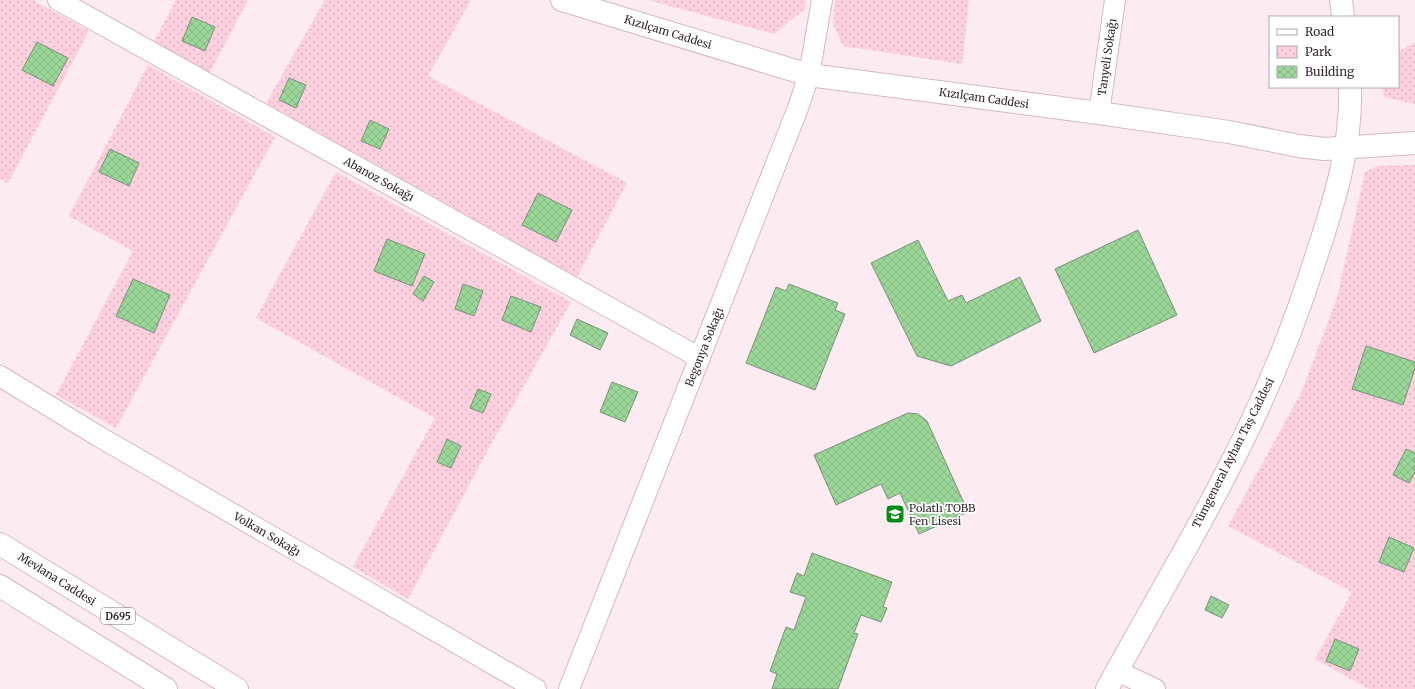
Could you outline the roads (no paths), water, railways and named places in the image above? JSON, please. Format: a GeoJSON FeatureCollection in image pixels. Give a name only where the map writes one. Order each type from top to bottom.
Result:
{"type":"FeatureCollection","features":[{"type":"Feature","properties":{"kind":"street","name":"Abanoz Sokağı"},"geometry":{"type":"LineString","coordinates":[[58,0],[700,358]]}},
{"type":"Feature","properties":{"kind":"street","name":"Kızılçam Caddesi"},"geometry":{"type":"LineString","coordinates":[[562,0],[809,75],[1099,113],[1229,132],[1299,146],[1324,149],[1415,143]]}},
{"type":"Feature","properties":{"kind":"street","name":"Begonya Sokağı"},"geometry":{"type":"LineString","coordinates":[[569,689],[798,108],[809,75],[822,0]]}},
{"type":"Feature","properties":{"kind":"street","name":"Tanyeli Sokağı"},"geometry":{"type":"LineString","coordinates":[[1099,113],[1115,0]]}},
{"type":"Feature","properties":{"kind":"street"},"geometry":{"type":"LineString","coordinates":[[1340,0],[1343,16]]}},
{"type":"Feature","properties":{"kind":"street","name":"Tümgeneral Ayhan Taş Caddesi"},"geometry":{"type":"LineString","coordinates":[[1112,680],[1222,481],[1251,423],[1277,364],[1302,301],[1323,235],[1346,147],[1350,88]]}},
{"type":"Feature","properties":{"kind":"street","name":"Volkan Sokağı"},"geometry":{"type":"LineString","coordinates":[[0,376],[98,436],[536,689]]}},
{"type":"Feature","properties":{"kind":"street","name":"Mevlana Caddesi"},"geometry":{"type":"LineString","coordinates":[[0,544],[237,689]]}},
{"type":"Feature","properties":{"kind":"street"},"geometry":{"type":"LineString","coordinates":[[0,586],[166,689]]}},
{"type":"Feature","properties":{"kind":"street"},"geometry":{"type":"LineString","coordinates":[[1112,680],[1155,689]]}},
{"type":"Feature","properties":{"kind":"place","name":"Polatlı TOBB Fen Lisesi"},"geometry":{"type":"Point","coordinates":[895,514]}}]}
